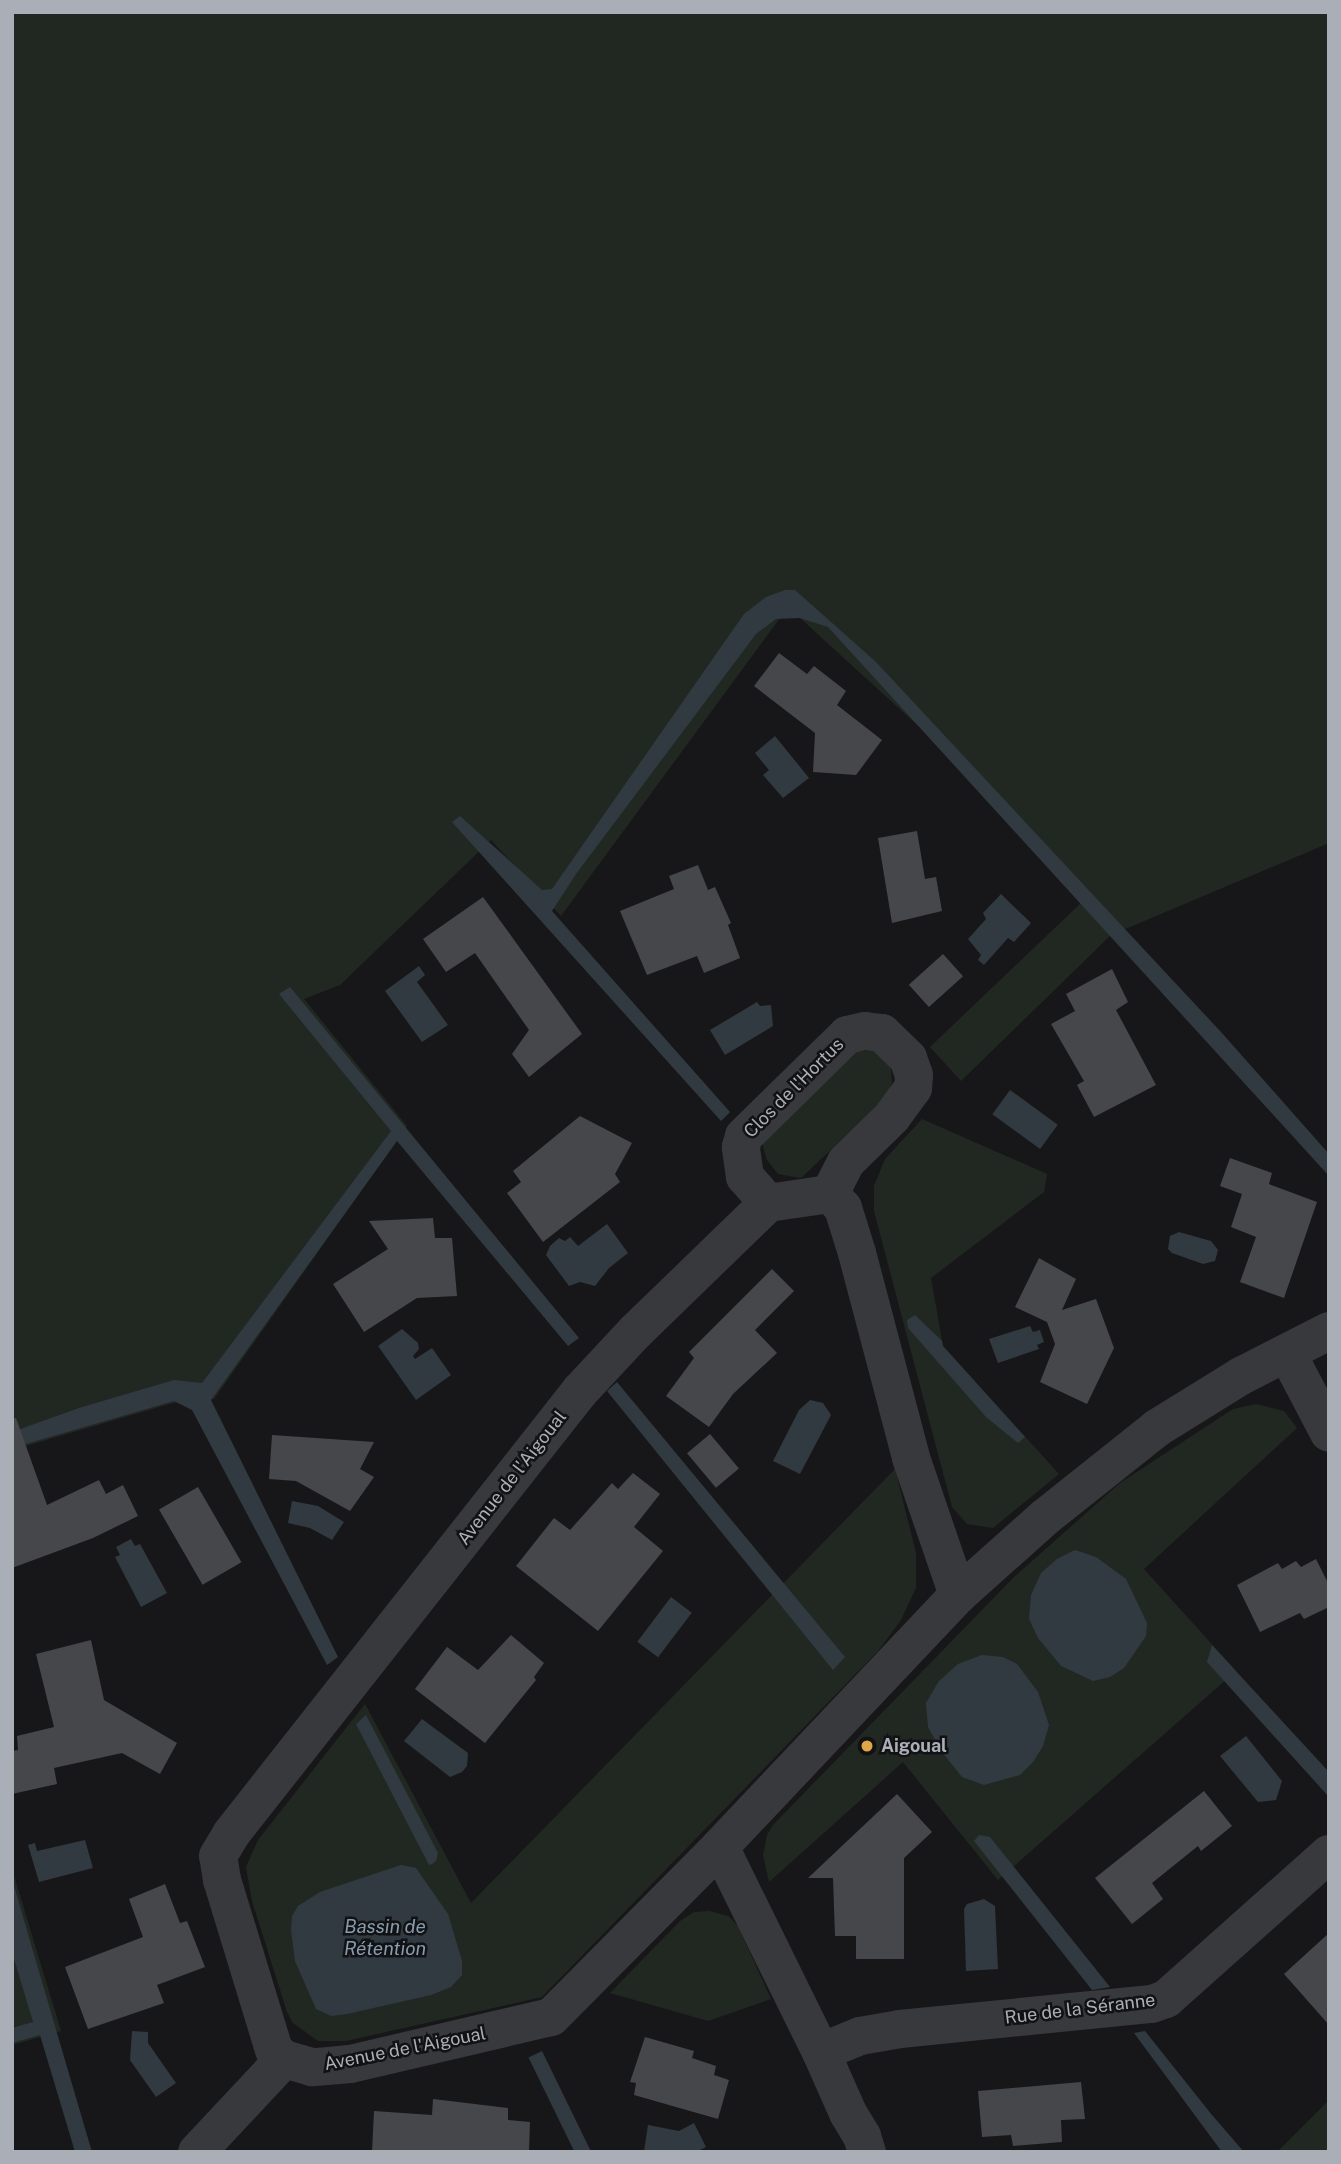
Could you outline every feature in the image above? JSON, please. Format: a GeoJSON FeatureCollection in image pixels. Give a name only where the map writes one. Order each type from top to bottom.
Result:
{"type":"FeatureCollection","features":[{"type":"Feature","properties":{"kind":"street","name":"Clos de l'Hortus"},"geometry":{"type":"LineString","coordinates":[[768,1203],[745,1177],[741,1147],[744,1136],[847,1035],[855,1031],[882,1033],[908,1058],[914,1075],[913,1088],[892,1118],[846,1162],[830,1194]]}},
{"type":"Feature","properties":{"kind":"street"},"geometry":{"type":"LineString","coordinates":[[768,1203],[830,1194],[843,1208],[912,1458],[958,1595],[1045,1518],[1157,1428],[1241,1376],[1329,1331]]}},
{"type":"Feature","properties":{"kind":"street","name":"Avenue de l'Aigoual"},"geometry":{"type":"LineString","coordinates":[[768,1203],[580,1391],[219,1851],[222,1880],[274,2050],[284,2059],[312,2067],[350,2064],[551,2017],[720,1847],[958,1595]]}},
{"type":"Feature","properties":{"kind":"street"},"geometry":{"type":"LineString","coordinates":[[1287,1353],[1329,1433]]}},
{"type":"Feature","properties":{"kind":"street"},"geometry":{"type":"LineString","coordinates":[[720,1847],[821,2052],[848,2113],[862,2136],[867,2152]]}},
{"type":"Feature","properties":{"kind":"street","name":"Rue de la Séranne"},"geometry":{"type":"LineString","coordinates":[[821,2052],[860,2036],[900,2029],[1152,2004],[1166,1999],[1329,1854]]}},
{"type":"Feature","properties":{"kind":"street"},"geometry":{"type":"LineString","coordinates":[[197,2152],[284,2059]]}},
{"type":"Feature","properties":{"kind":"street"},"geometry":{"type":"LineString","coordinates":[[845,2152],[849,2139],[848,2113]]}},
{"type":"Feature","properties":{"kind":"shaded area"},"geometry":{"type":"Polygon","coordinates":[[[12,12],[1329,12],[1329,843],[1111,935],[961,1081],[930,1047],[1081,903],[927,734],[788,607],[561,916],[491,840],[340,985],[304,999],[407,1126],[214,1399],[173,1403],[12,1450],[12,12]]]}},
{"type":"Feature","properties":{"kind":"shaded area"},"geometry":{"type":"Polygon","coordinates":[[[871,1050],[886,1059],[891,1069],[892,1083],[884,1100],[801,1178],[778,1174],[767,1160],[762,1143],[857,1052],[871,1050]]]}},
{"type":"Feature","properties":{"kind":"shaded area"},"geometry":{"type":"Polygon","coordinates":[[[922,1119],[1047,1174],[1044,1192],[931,1278],[943,1346],[1059,1474],[993,1528],[967,1524],[952,1507],[874,1211],[874,1186],[885,1159],[922,1119]]]}},
{"type":"Feature","properties":{"kind":"shaded area"},"geometry":{"type":"Polygon","coordinates":[[[1256,1404],[1284,1411],[1297,1428],[1144,1569],[1236,1671],[998,1880],[903,1762],[769,1882],[763,1855],[767,1835],[773,1825],[1014,1577],[1120,1483],[1233,1409],[1256,1404]]]}},
{"type":"Feature","properties":{"kind":"shaded area"},"geometry":{"type":"Polygon","coordinates":[[[895,1469],[916,1553],[916,1588],[901,1620],[878,1651],[542,1997],[346,2041],[318,2041],[293,2023],[287,2012],[252,1901],[246,1867],[258,1840],[365,1704],[471,1903],[895,1469]]]}},
{"type":"Feature","properties":{"kind":"shaded area"},"geometry":{"type":"Polygon","coordinates":[[[12,1869],[61,2031],[12,2045],[12,1869]]]}},
{"type":"Feature","properties":{"kind":"shaded area"},"geometry":{"type":"Polygon","coordinates":[[[709,1911],[728,1916],[738,1926],[771,1999],[708,2021],[610,1993],[680,1921],[694,1912],[709,1911]]]}},
{"type":"Feature","properties":{"kind":"shaded area"},"geometry":{"type":"Polygon","coordinates":[[[1329,2100],[1329,2152],[1277,2152],[1329,2100]]]}},
{"type":"Feature","properties":{"kind":"water"},"geometry":{"type":"Polygon","coordinates":[[[785,590],[795,590],[876,662],[1221,1032],[1329,1154],[1329,1176],[828,627],[800,618],[776,619],[756,634],[576,874],[552,911],[730,1112],[721,1121],[452,822],[460,816],[542,890],[552,889],[744,614],[766,597],[785,590]]]}},
{"type":"Feature","properties":{"kind":"water"},"geometry":{"type":"Polygon","coordinates":[[[775,736],[809,778],[783,798],[763,775],[769,770],[755,753],[775,736]]]}},
{"type":"Feature","properties":{"kind":"water"},"geometry":{"type":"Polygon","coordinates":[[[1001,894],[1031,923],[1014,942],[1008,938],[984,965],[978,960],[981,955],[968,939],[986,919],[983,913],[1001,894]]]}},
{"type":"Feature","properties":{"kind":"water"},"geometry":{"type":"Polygon","coordinates":[[[419,966],[425,975],[417,982],[448,1025],[422,1042],[385,991],[419,966]]]}},
{"type":"Feature","properties":{"kind":"water"},"geometry":{"type":"Polygon","coordinates":[[[290,987],[579,1338],[568,1346],[397,1141],[211,1400],[338,1657],[327,1665],[192,1410],[174,1401],[12,1448],[12,1432],[79,1408],[174,1380],[202,1383],[391,1131],[279,994],[290,987]]]}},
{"type":"Feature","properties":{"kind":"water"},"geometry":{"type":"Polygon","coordinates":[[[757,1002],[760,1006],[771,1005],[773,1026],[725,1055],[710,1030],[757,1002]]]}},
{"type":"Feature","properties":{"kind":"water"},"geometry":{"type":"Polygon","coordinates":[[[1010,1090],[1058,1125],[1040,1149],[992,1114],[1010,1090]]]}},
{"type":"Feature","properties":{"kind":"water"},"geometry":{"type":"Polygon","coordinates":[[[607,1224],[628,1253],[609,1268],[595,1286],[580,1282],[569,1286],[546,1255],[550,1246],[559,1238],[565,1241],[570,1237],[578,1246],[607,1224]]]}},
{"type":"Feature","properties":{"kind":"water"},"geometry":{"type":"Polygon","coordinates":[[[1179,1232],[1211,1241],[1218,1250],[1215,1261],[1203,1264],[1172,1253],[1168,1249],[1170,1236],[1179,1232]]]}},
{"type":"Feature","properties":{"kind":"water"},"geometry":{"type":"Polygon","coordinates":[[[915,1315],[942,1341],[943,1346],[1025,1437],[1018,1443],[986,1417],[908,1328],[907,1320],[915,1315]]]}},
{"type":"Feature","properties":{"kind":"water"},"geometry":{"type":"Polygon","coordinates":[[[1030,1326],[1033,1332],[1040,1330],[1044,1342],[1037,1345],[1039,1349],[998,1363],[989,1339],[1030,1326]]]}},
{"type":"Feature","properties":{"kind":"water"},"geometry":{"type":"Polygon","coordinates":[[[402,1329],[418,1343],[419,1349],[413,1356],[415,1359],[432,1348],[451,1375],[416,1400],[378,1346],[402,1329]]]}},
{"type":"Feature","properties":{"kind":"water"},"geometry":{"type":"Polygon","coordinates":[[[617,1382],[845,1657],[833,1670],[607,1391],[617,1382]]]}},
{"type":"Feature","properties":{"kind":"water"},"geometry":{"type":"Polygon","coordinates":[[[810,1400],[823,1403],[831,1415],[800,1474],[773,1461],[799,1410],[810,1400]]]}},
{"type":"Feature","properties":{"kind":"water"},"geometry":{"type":"Polygon","coordinates":[[[292,1501],[318,1506],[344,1522],[332,1540],[310,1528],[288,1523],[292,1501]]]}},
{"type":"Feature","properties":{"kind":"water"},"geometry":{"type":"Polygon","coordinates":[[[131,1539],[135,1546],[140,1544],[167,1593],[141,1607],[115,1557],[120,1555],[116,1547],[131,1539]]]}},
{"type":"Feature","properties":{"kind":"water"},"geometry":{"type":"Polygon","coordinates":[[[1075,1550],[1096,1557],[1126,1579],[1147,1623],[1146,1636],[1124,1668],[1110,1677],[1093,1681],[1061,1666],[1038,1638],[1029,1619],[1031,1595],[1041,1573],[1057,1559],[1075,1550]]]}},
{"type":"Feature","properties":{"kind":"water"},"geometry":{"type":"Polygon","coordinates":[[[671,1597],[692,1613],[658,1657],[637,1642],[671,1597]]]}},
{"type":"Feature","properties":{"kind":"water"},"geometry":{"type":"Polygon","coordinates":[[[1212,1645],[1329,1772],[1329,1797],[1207,1662],[1212,1645]]]}},
{"type":"Feature","properties":{"kind":"water"},"geometry":{"type":"Polygon","coordinates":[[[982,1655],[1003,1657],[1017,1664],[1038,1692],[1049,1725],[1043,1746],[1033,1762],[1020,1775],[984,1785],[962,1777],[942,1752],[928,1727],[926,1703],[939,1681],[958,1664],[982,1655]]]}},
{"type":"Feature","properties":{"kind":"water"},"geometry":{"type":"Polygon","coordinates":[[[366,1715],[438,1853],[432,1864],[429,1865],[356,1724],[366,1715]]]}},
{"type":"Feature","properties":{"kind":"water"},"geometry":{"type":"Polygon","coordinates":[[[422,1719],[468,1753],[467,1766],[462,1772],[450,1777],[404,1741],[422,1719]]]}},
{"type":"Feature","properties":{"kind":"water"},"geometry":{"type":"Polygon","coordinates":[[[1246,1736],[1282,1781],[1276,1800],[1258,1802],[1220,1756],[1246,1736]]]}},
{"type":"Feature","properties":{"kind":"water"},"geometry":{"type":"Polygon","coordinates":[[[979,1835],[990,1837],[1110,1987],[1092,1990],[974,1841],[979,1835]]]}},
{"type":"Feature","properties":{"kind":"water"},"geometry":{"type":"Polygon","coordinates":[[[85,1840],[93,1868],[39,1882],[28,1845],[35,1843],[37,1851],[85,1840]]]}},
{"type":"Feature","properties":{"kind":"water","name":"Bassin de Rétention"},"geometry":{"type":"Polygon","coordinates":[[[401,1865],[416,1868],[448,1914],[462,1961],[462,1975],[451,1987],[431,1995],[331,2016],[316,2009],[295,1961],[292,1916],[298,1906],[320,1892],[401,1865]]]}},
{"type":"Feature","properties":{"kind":"water"},"geometry":{"type":"Polygon","coordinates":[[[12,1879],[92,2152],[75,2152],[40,2035],[12,2043],[12,2028],[33,2022],[12,1952],[12,1879]]]}},
{"type":"Feature","properties":{"kind":"water"},"geometry":{"type":"Polygon","coordinates":[[[984,1899],[995,1906],[998,1969],[966,1971],[964,1909],[967,1904],[984,1899]]]}},
{"type":"Feature","properties":{"kind":"water"},"geometry":{"type":"Polygon","coordinates":[[[132,2031],[148,2032],[148,2043],[176,2083],[156,2097],[130,2060],[132,2031]]]}},
{"type":"Feature","properties":{"kind":"water"},"geometry":{"type":"Polygon","coordinates":[[[1145,2031],[1244,2152],[1222,2152],[1134,2033],[1145,2031]]]}},
{"type":"Feature","properties":{"kind":"water"},"geometry":{"type":"Polygon","coordinates":[[[542,2051],[591,2152],[575,2152],[529,2058],[542,2051]]]}},
{"type":"Feature","properties":{"kind":"water"},"geometry":{"type":"Polygon","coordinates":[[[694,2123],[706,2147],[696,2152],[644,2151],[648,2125],[679,2131],[694,2123]]]}},
{"type":"Feature","properties":{"kind":"building"},"geometry":{"type":"Polygon","coordinates":[[[779,653],[807,674],[814,666],[846,691],[837,705],[882,740],[856,775],[813,772],[815,733],[754,686],[779,653]]]}},
{"type":"Feature","properties":{"kind":"building"},"geometry":{"type":"Polygon","coordinates":[[[917,831],[925,879],[936,877],[942,911],[892,923],[878,838],[917,831]]]}},
{"type":"Feature","properties":{"kind":"building"},"geometry":{"type":"Polygon","coordinates":[[[698,865],[708,890],[715,887],[731,923],[728,925],[740,958],[704,973],[697,956],[647,975],[620,911],[674,889],[669,876],[698,865]]]}},
{"type":"Feature","properties":{"kind":"building"},"geometry":{"type":"Polygon","coordinates":[[[483,897],[582,1034],[529,1077],[512,1054],[529,1030],[475,953],[446,972],[423,939],[483,897]]]}},
{"type":"Feature","properties":{"kind":"building"},"geometry":{"type":"Polygon","coordinates":[[[943,954],[963,976],[929,1007],[909,985],[943,954]]]}},
{"type":"Feature","properties":{"kind":"building"},"geometry":{"type":"Polygon","coordinates":[[[1112,969],[1128,1002],[1116,1010],[1156,1085],[1094,1117],[1077,1085],[1084,1081],[1051,1024],[1075,1011],[1066,994],[1112,969]]]}},
{"type":"Feature","properties":{"kind":"building"},"geometry":{"type":"Polygon","coordinates":[[[580,1116],[632,1143],[615,1174],[620,1182],[543,1242],[507,1193],[521,1182],[513,1171],[580,1116]]]}},
{"type":"Feature","properties":{"kind":"building"},"geometry":{"type":"Polygon","coordinates":[[[1230,1158],[1272,1173],[1269,1184],[1317,1202],[1284,1298],[1240,1282],[1256,1237],[1231,1227],[1242,1194],[1220,1186],[1230,1158]]]}},
{"type":"Feature","properties":{"kind":"building"},"geometry":{"type":"Polygon","coordinates":[[[433,1218],[435,1238],[452,1238],[457,1296],[417,1298],[364,1332],[333,1284],[388,1249],[369,1221],[433,1218]]]}},
{"type":"Feature","properties":{"kind":"building"},"geometry":{"type":"Polygon","coordinates":[[[1039,1258],[1076,1279],[1062,1310],[1096,1299],[1114,1348],[1087,1404],[1040,1382],[1055,1344],[1047,1322],[1015,1307],[1039,1258]]]}},
{"type":"Feature","properties":{"kind":"building"},"geometry":{"type":"Polygon","coordinates":[[[772,1269],[794,1291],[755,1330],[777,1353],[733,1394],[709,1427],[666,1396],[694,1358],[689,1352],[772,1269]]]}},
{"type":"Feature","properties":{"kind":"building"},"geometry":{"type":"Polygon","coordinates":[[[16,1418],[47,1505],[99,1480],[106,1494],[123,1485],[138,1516],[93,1538],[12,1568],[12,1419],[16,1418]]]}},
{"type":"Feature","properties":{"kind":"building"},"geometry":{"type":"Polygon","coordinates":[[[710,1434],[739,1468],[716,1488],[687,1453],[710,1434]]]}},
{"type":"Feature","properties":{"kind":"building"},"geometry":{"type":"Polygon","coordinates":[[[272,1435],[374,1442],[360,1469],[374,1477],[350,1511],[296,1481],[269,1479],[272,1435]]]}},
{"type":"Feature","properties":{"kind":"building"},"geometry":{"type":"Polygon","coordinates":[[[633,1473],[660,1494],[634,1527],[663,1551],[598,1631],[516,1566],[554,1518],[570,1530],[612,1483],[618,1489],[633,1473]]]}},
{"type":"Feature","properties":{"kind":"building"},"geometry":{"type":"Polygon","coordinates":[[[198,1487],[242,1562],[203,1585],[159,1510],[198,1487]]]}},
{"type":"Feature","properties":{"kind":"building"},"geometry":{"type":"Polygon","coordinates":[[[1316,1559],[1329,1585],[1329,1607],[1304,1619],[1300,1613],[1260,1632],[1237,1585],[1278,1563],[1282,1569],[1296,1561],[1301,1567],[1316,1559]]]}},
{"type":"Feature","properties":{"kind":"building"},"geometry":{"type":"Polygon","coordinates":[[[511,1635],[544,1663],[534,1677],[536,1680],[485,1743],[415,1689],[447,1647],[478,1670],[511,1635]]]}},
{"type":"Feature","properties":{"kind":"building"},"geometry":{"type":"Polygon","coordinates":[[[91,1640],[104,1700],[177,1743],[160,1774],[122,1753],[54,1768],[57,1784],[12,1794],[12,1751],[18,1750],[17,1736],[54,1727],[36,1654],[91,1640]]]}},
{"type":"Feature","properties":{"kind":"building"},"geometry":{"type":"Polygon","coordinates":[[[1204,1791],[1232,1826],[1201,1851],[1198,1846],[1152,1883],[1163,1899],[1132,1924],[1095,1878],[1204,1791]]]}},
{"type":"Feature","properties":{"kind":"building"},"geometry":{"type":"Polygon","coordinates":[[[897,1794],[932,1832],[904,1858],[904,1959],[856,1959],[856,1936],[835,1936],[833,1878],[808,1878],[897,1794]]]}},
{"type":"Feature","properties":{"kind":"building"},"geometry":{"type":"Polygon","coordinates":[[[165,1884],[180,1923],[187,1921],[205,1967],[157,1985],[164,2003],[88,2029],[65,1967],[143,1937],[129,1899],[165,1884]]]}},
{"type":"Feature","properties":{"kind":"building"},"geometry":{"type":"Polygon","coordinates":[[[1329,1933],[1329,2025],[1284,1974],[1329,1933]]]}},
{"type":"Feature","properties":{"kind":"building"},"geometry":{"type":"Polygon","coordinates":[[[645,2037],[694,2051],[692,2058],[716,2066],[714,2075],[729,2080],[718,2119],[634,2095],[636,2083],[630,2082],[645,2037]]]}},
{"type":"Feature","properties":{"kind":"building"},"geometry":{"type":"Polygon","coordinates":[[[1081,2082],[1085,2119],[1061,2120],[1062,2142],[1013,2146],[1011,2135],[982,2137],[978,2091],[1081,2082]]]}},
{"type":"Feature","properties":{"kind":"building"},"geometry":{"type":"Polygon","coordinates":[[[433,2099],[508,2108],[508,2120],[530,2122],[529,2152],[372,2152],[374,2111],[432,2115],[433,2099]]]}},
{"type":"Feature","properties":{"kind":"place","name":"Aigoual"},"geometry":{"type":"Point","coordinates":[867,1746]}}]}
